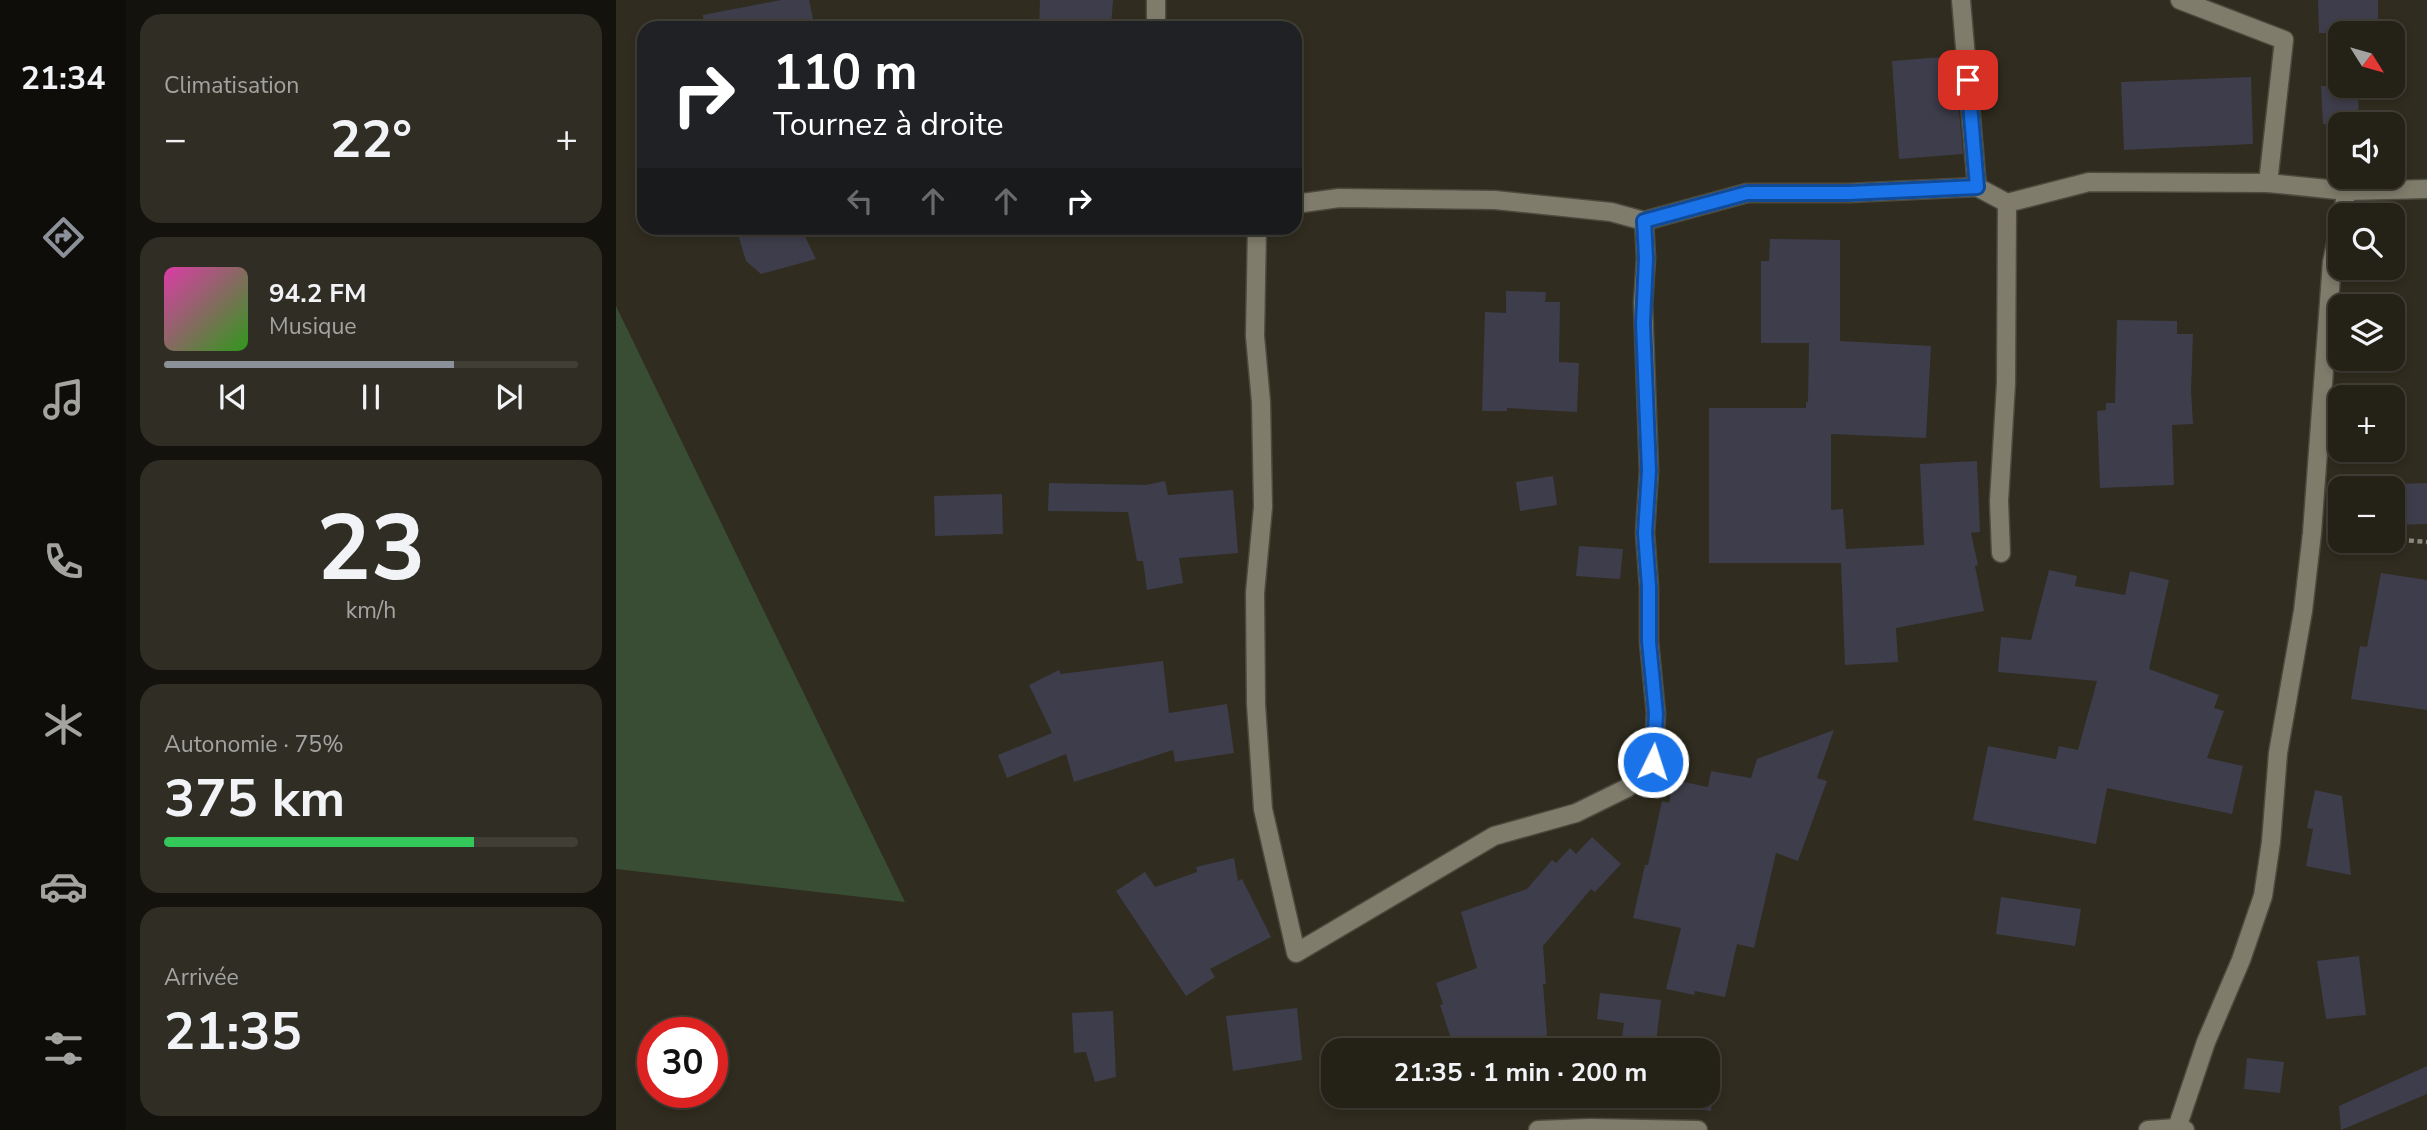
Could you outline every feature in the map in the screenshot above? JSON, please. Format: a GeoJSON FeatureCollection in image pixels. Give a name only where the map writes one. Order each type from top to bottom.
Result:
{"type":"FeatureCollection","features":[{"type":"Feature","properties":{"kind":"street"},"geometry":{"type":"LineString","coordinates":[[1156,0],[1156,21]]}},
{"type":"Feature","properties":{"kind":"street"},"geometry":{"type":"LineString","coordinates":[[1961,0],[1977,187]]}},
{"type":"Feature","properties":{"kind":"street"},"geometry":{"type":"LineString","coordinates":[[2180,0],[2284,40],[2268,183]]}},
{"type":"Feature","properties":{"kind":"street"},"geometry":{"type":"LineString","coordinates":[[1302,203],[1339,198],[1495,200],[1611,212],[1644,221],[1747,193],[1849,193],[1977,187],[2007,203],[2089,182],[2268,183],[2347,191],[2427,189]]}},
{"type":"Feature","properties":{"kind":"street"},"geometry":{"type":"LineString","coordinates":[[2344,203],[2347,191]]}},
{"type":"Feature","properties":{"kind":"street"},"geometry":{"type":"LineString","coordinates":[[2001,553],[1999,501],[2006,383],[2007,203]]}},
{"type":"Feature","properties":{"kind":"street"},"geometry":{"type":"LineString","coordinates":[[1257,235],[1255,336],[1261,402],[1263,507],[1255,593],[1256,704],[1263,809],[1296,953],[1494,836],[1576,813],[1627,788],[1653,762],[1656,714],[1649,642],[1645,533],[1649,471],[1643,315],[1646,258],[1644,221]]}},
{"type":"Feature","properties":{"kind":"street"},"geometry":{"type":"LineString","coordinates":[[2148,1130],[2181,1129],[2206,1042],[2241,960],[2263,896],[2271,842],[2278,753],[2305,598],[2331,280]]}},
{"type":"Feature","properties":{"kind":"street"},"geometry":{"type":"LineString","coordinates":[[1538,1130],[1698,1130]]}},
{"type":"Feature","properties":{"kind":"path"},"geometry":{"type":"LineString","coordinates":[[2405,540],[2427,542]]}},
{"type":"Feature","properties":{"kind":"green space"},"geometry":{"type":"Polygon","coordinates":[[[616,306],[905,902],[616,869],[616,306]]]}},
{"type":"Feature","properties":{"kind":"building"},"geometry":{"type":"Polygon","coordinates":[[[781,0],[809,0],[814,21],[703,21],[703,15],[781,0]]]}},
{"type":"Feature","properties":{"kind":"building"},"geometry":{"type":"Polygon","coordinates":[[[1040,0],[1113,0],[1112,21],[1039,21],[1040,0]]]}},
{"type":"Feature","properties":{"kind":"building"},"geometry":{"type":"Polygon","coordinates":[[[2318,0],[2378,0],[2378,21],[2328,21],[2328,33],[2319,33],[2318,0]]]}},
{"type":"Feature","properties":{"kind":"building"},"geometry":{"type":"Polygon","coordinates":[[[1954,56],[1963,154],[1899,159],[1892,61],[1954,56]]]}},
{"type":"Feature","properties":{"kind":"building"},"geometry":{"type":"Polygon","coordinates":[[[2251,77],[2253,144],[2124,150],[2121,82],[2251,77]]]}},
{"type":"Feature","properties":{"kind":"building"},"geometry":{"type":"Polygon","coordinates":[[[2321,86],[2328,86],[2328,98],[2358,98],[2359,112],[2328,112],[2328,124],[2323,124],[2321,86]]]}},
{"type":"Feature","properties":{"kind":"building"},"geometry":{"type":"Polygon","coordinates":[[[738,235],[804,235],[816,259],[761,274],[746,261],[738,235]]]}},
{"type":"Feature","properties":{"kind":"building"},"geometry":{"type":"Polygon","coordinates":[[[1770,239],[1840,240],[1840,341],[1931,346],[1926,438],[1831,434],[1831,510],[1843,509],[1846,549],[1924,545],[1920,464],[1977,461],[1980,532],[1971,533],[1984,611],[1896,628],[1898,662],[1845,665],[1841,563],[1709,563],[1709,408],[1806,408],[1808,402],[1809,343],[1761,343],[1761,261],[1769,261],[1770,239]]]}},
{"type":"Feature","properties":{"kind":"building"},"geometry":{"type":"Polygon","coordinates":[[[1506,291],[1546,292],[1545,302],[1560,302],[1559,362],[1579,363],[1577,412],[1507,408],[1507,411],[1482,411],[1485,312],[1506,313],[1506,291]]]}},
{"type":"Feature","properties":{"kind":"building"},"geometry":{"type":"Polygon","coordinates":[[[2117,320],[2177,321],[2177,334],[2193,334],[2193,424],[2172,425],[2174,485],[2100,488],[2097,411],[2106,410],[2106,403],[2115,403],[2117,320]]]}},
{"type":"Feature","properties":{"kind":"building"},"geometry":{"type":"Polygon","coordinates":[[[1553,476],[1557,505],[1520,511],[1516,482],[1553,476]]]}},
{"type":"Feature","properties":{"kind":"building"},"geometry":{"type":"Polygon","coordinates":[[[1165,481],[1168,495],[1233,490],[1238,553],[1179,558],[1183,583],[1147,590],[1143,561],[1137,561],[1128,512],[1048,511],[1049,483],[1146,485],[1165,481]]]}},
{"type":"Feature","properties":{"kind":"building"},"geometry":{"type":"Polygon","coordinates":[[[2427,483],[2427,524],[2405,525],[2405,484],[2427,483]]]}},
{"type":"Feature","properties":{"kind":"building"},"geometry":{"type":"Polygon","coordinates":[[[1002,494],[1003,534],[935,536],[934,496],[1002,494]]]}},
{"type":"Feature","properties":{"kind":"building"},"geometry":{"type":"Polygon","coordinates":[[[1579,546],[1623,549],[1620,579],[1576,576],[1579,546]]]}},
{"type":"Feature","properties":{"kind":"building"},"geometry":{"type":"Polygon","coordinates":[[[2049,570],[2077,576],[2075,586],[2125,595],[2130,571],[2169,580],[2149,669],[2219,695],[2214,708],[2224,711],[2207,758],[2243,766],[2232,814],[2107,788],[2096,844],[1973,820],[1988,746],[2056,759],[2059,746],[2078,750],[2097,681],[1998,672],[2001,637],[2031,640],[2049,570]]]}},
{"type":"Feature","properties":{"kind":"building"},"geometry":{"type":"Polygon","coordinates":[[[2381,573],[2427,580],[2427,710],[2351,699],[2360,646],[2367,647],[2381,573]]]}},
{"type":"Feature","properties":{"kind":"building"},"geometry":{"type":"Polygon","coordinates":[[[1163,661],[1169,713],[1227,704],[1234,753],[1175,762],[1173,750],[1074,782],[1066,754],[1007,778],[998,755],[1052,733],[1029,685],[1059,670],[1061,674],[1163,661]]]}},
{"type":"Feature","properties":{"kind":"building"},"geometry":{"type":"Polygon","coordinates":[[[1834,730],[1817,778],[1827,781],[1798,861],[1776,853],[1754,948],[1737,944],[1725,997],[1695,991],[1694,995],[1666,989],[1681,928],[1633,918],[1662,801],[1669,803],[1674,780],[1708,787],[1711,771],[1751,778],[1757,759],[1834,730]]]}},
{"type":"Feature","properties":{"kind":"building"},"geometry":{"type":"Polygon","coordinates":[[[2315,790],[2342,796],[2351,875],[2306,866],[2313,829],[2307,828],[2315,790]]]}},
{"type":"Feature","properties":{"kind":"building"},"geometry":{"type":"Polygon","coordinates":[[[1592,837],[1621,864],[1595,892],[1591,889],[1543,946],[1545,1038],[1451,1038],[1436,983],[1477,968],[1461,912],[1527,889],[1552,860],[1556,863],[1570,848],[1576,854],[1592,837]]]}},
{"type":"Feature","properties":{"kind":"building"},"geometry":{"type":"Polygon","coordinates":[[[1234,858],[1238,881],[1242,879],[1271,937],[1210,969],[1215,977],[1186,996],[1116,891],[1145,872],[1155,887],[1197,872],[1196,867],[1234,858]]]}},
{"type":"Feature","properties":{"kind":"building"},"geometry":{"type":"Polygon","coordinates":[[[2001,897],[2081,909],[2075,946],[1996,934],[2001,897]]]}},
{"type":"Feature","properties":{"kind":"building"},"geometry":{"type":"Polygon","coordinates":[[[2359,956],[2366,1015],[2326,1019],[2317,961],[2359,956]]]}},
{"type":"Feature","properties":{"kind":"building"},"geometry":{"type":"Polygon","coordinates":[[[1600,993],[1661,1000],[1657,1038],[1622,1038],[1624,1023],[1597,1019],[1600,993]]]}},
{"type":"Feature","properties":{"kind":"building"},"geometry":{"type":"Polygon","coordinates":[[[1297,1008],[1302,1060],[1233,1071],[1226,1016],[1297,1008]]]}},
{"type":"Feature","properties":{"kind":"building"},"geometry":{"type":"Polygon","coordinates":[[[1113,1011],[1116,1077],[1095,1082],[1086,1052],[1074,1053],[1072,1013],[1113,1011]]]}},
{"type":"Feature","properties":{"kind":"building"},"geometry":{"type":"Polygon","coordinates":[[[2247,1058],[2284,1062],[2280,1093],[2244,1089],[2247,1058]]]}},
{"type":"Feature","properties":{"kind":"building"},"geometry":{"type":"Polygon","coordinates":[[[2427,1066],[2427,1094],[2341,1130],[2339,1106],[2427,1066]]]}},
{"type":"Feature","properties":{"kind":"building"},"geometry":{"type":"Polygon","coordinates":[[[1689,1108],[1711,1108],[1711,1111],[1689,1108]]]}},
{"type":"Feature","properties":{"kind":"route"},"geometry":{"type":"LineString","coordinates":[[1653,762],[1656,714],[1649,642],[1645,533],[1649,471],[1643,323],[1646,258],[1644,221],[1747,193],[1849,193],[1977,187],[1968,80]]}}]}
